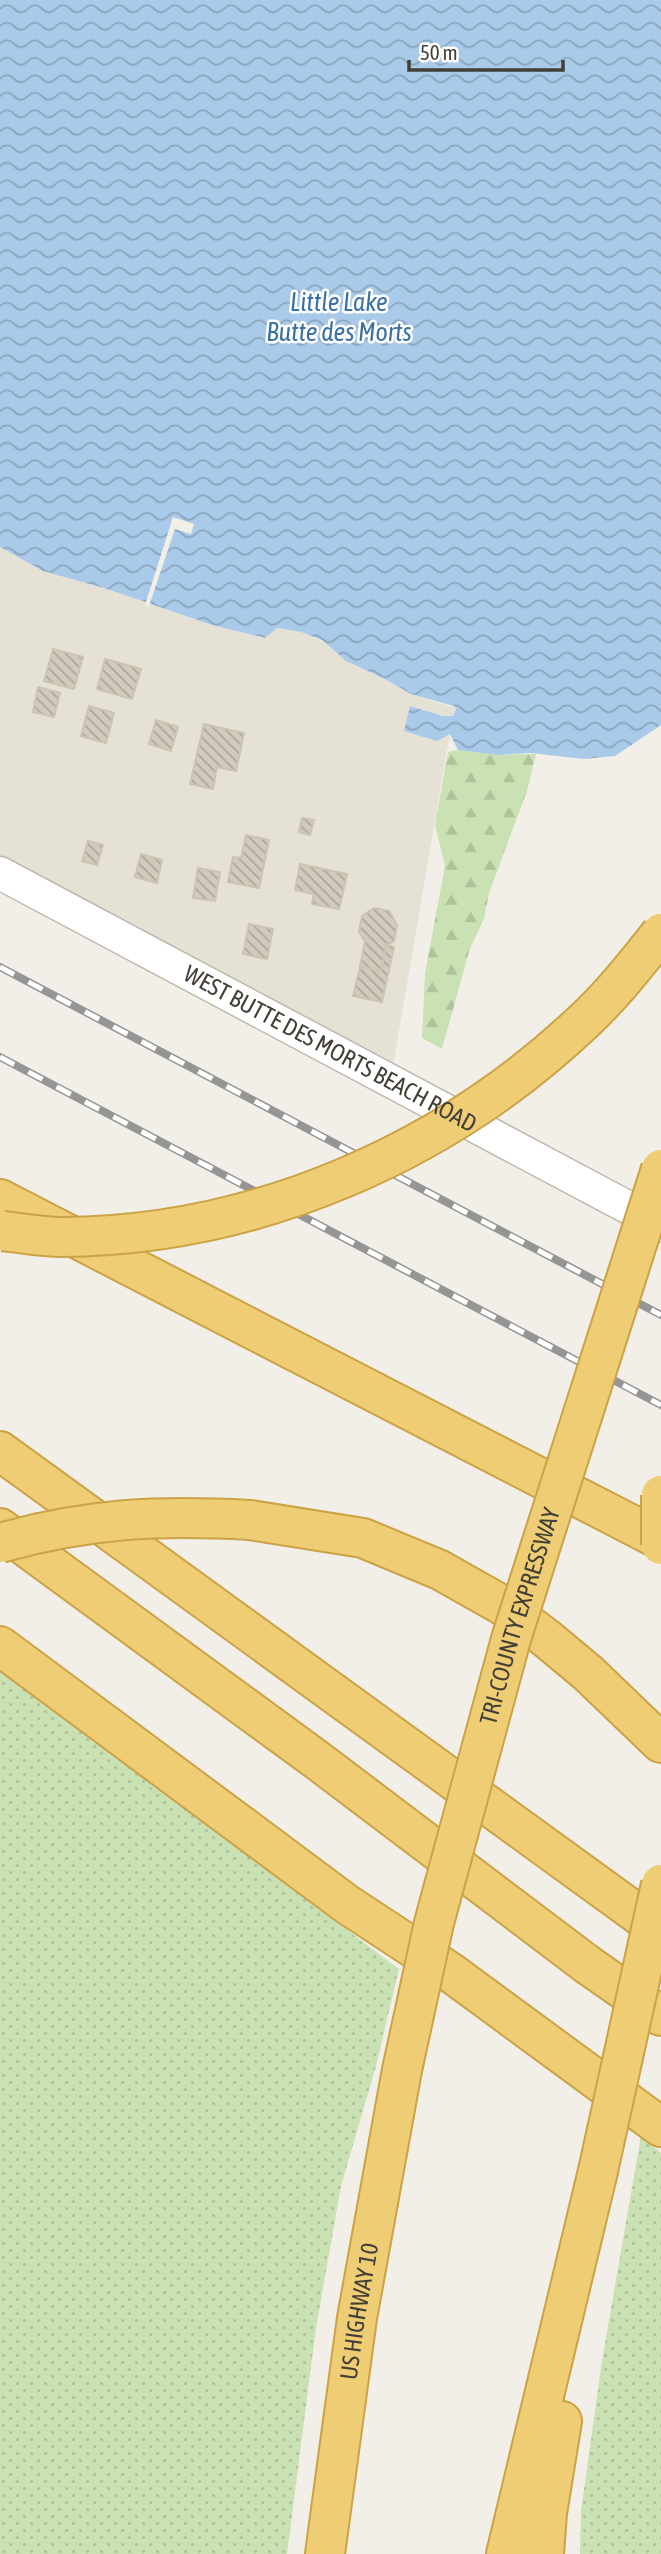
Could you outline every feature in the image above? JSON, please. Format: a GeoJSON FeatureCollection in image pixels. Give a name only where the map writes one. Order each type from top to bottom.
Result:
{"type":"FeatureCollection","features":[{"type":"Feature","properties":{"kind":"highway"},"geometry":{"type":"LineString","coordinates":[[1,1221],[59,1237],[107,1235],[196,1224],[294,1197],[355,1173],[416,1145],[470,1112],[516,1078],[585,1020],[628,974],[661,933]]}},
{"type":"Feature","properties":{"kind":"highway","name":"TRI-COUNTY EXPRESSWAY"},"geometry":{"type":"LineString","coordinates":[[402,2070],[434,1923],[504,1664],[661,1169]]}},
{"type":"Feature","properties":{"kind":"highway"},"geometry":{"type":"LineString","coordinates":[[1,1221],[661,1542],[661,1495]]}},
{"type":"Feature","properties":{"kind":"highway"},"geometry":{"type":"LineString","coordinates":[[0,1451],[661,1931]]}},
{"type":"Feature","properties":{"kind":"highway"},"geometry":{"type":"LineString","coordinates":[[0,1543],[67,1527],[157,1517],[250,1520],[363,1538],[440,1570],[502,1605],[588,1673],[661,1743]]}},
{"type":"Feature","properties":{"kind":"highway"},"geometry":{"type":"LineString","coordinates":[[0,1528],[661,2017]]}},
{"type":"Feature","properties":{"kind":"highway"},"geometry":{"type":"LineString","coordinates":[[0,1646],[348,1905],[450,1972],[661,2127]]}},
{"type":"Feature","properties":{"kind":"highway"},"geometry":{"type":"LineString","coordinates":[[506,2554],[598,2172],[661,1884]]}},
{"type":"Feature","properties":{"kind":"highway","name":"US HIGHWAY 10"},"geometry":{"type":"LineString","coordinates":[[324,2554],[357,2318],[402,2070]]}},
{"type":"Feature","properties":{"kind":"highway"},"geometry":{"type":"LineString","coordinates":[[544,2554],[556,2449],[602,2224],[598,2172]]}},
{"type":"Feature","properties":{"kind":"street","name":"WEST BUTTE DES MORTS BEACH ROAD"},"geometry":{"type":"LineString","coordinates":[[0,873],[661,1225]]}},
{"type":"Feature","properties":{"kind":"shaded area"},"geometry":{"type":"Polygon","coordinates":[[[0,547],[43,571],[107,589],[212,625],[264,638],[277,628],[301,632],[322,641],[346,661],[411,694],[456,708],[453,716],[443,716],[410,706],[450,733],[392,1072],[0,860],[0,547]]]}},
{"type":"Feature","properties":{"kind":"green space"},"geometry":{"type":"Polygon","coordinates":[[[458,750],[497,755],[536,754],[527,791],[489,893],[484,919],[470,948],[442,1049],[422,1038],[425,973],[445,866],[435,825],[448,752],[458,750]]]}},
{"type":"Feature","properties":{"kind":"green space"},"geometry":{"type":"Polygon","coordinates":[[[0,1669],[399,1969],[376,2066],[341,2186],[316,2328],[287,2554],[0,2554],[0,1669]]]}},
{"type":"Feature","properties":{"kind":"green space"},"geometry":{"type":"Polygon","coordinates":[[[641,2136],[661,2153],[661,2554],[580,2554],[581,2511],[602,2361],[641,2136]]]}},
{"type":"Feature","properties":{"kind":"water","name":"Little Lake Butte des Morts"},"geometry":{"type":"Polygon","coordinates":[[[0,0],[661,0],[661,725],[615,756],[584,759],[531,753],[497,755],[458,750],[450,734],[437,741],[404,731],[410,706],[443,716],[453,716],[456,709],[454,706],[411,694],[346,661],[322,640],[301,632],[277,628],[265,638],[212,625],[107,589],[43,571],[0,547],[0,0]]]}},
{"type":"Feature","properties":{"kind":"pier"},"geometry":{"type":"Polygon","coordinates":[[[173,517],[194,524],[191,534],[175,529],[149,606],[145,605],[173,517]]]}},
{"type":"Feature","properties":{"kind":"building"},"geometry":{"type":"Polygon","coordinates":[[[53,649],[83,657],[74,689],[44,681],[53,649]]]}},
{"type":"Feature","properties":{"kind":"building"},"geometry":{"type":"Polygon","coordinates":[[[105,659],[141,669],[132,699],[97,689],[105,659]]]}},
{"type":"Feature","properties":{"kind":"building"},"geometry":{"type":"Polygon","coordinates":[[[38,687],[60,693],[54,717],[33,712],[38,687]]]}},
{"type":"Feature","properties":{"kind":"building"},"geometry":{"type":"Polygon","coordinates":[[[89,706],[114,713],[106,743],[81,736],[89,706]]]}},
{"type":"Feature","properties":{"kind":"building"},"geometry":{"type":"Polygon","coordinates":[[[156,720],[178,727],[171,751],[149,744],[156,720]]]}},
{"type":"Feature","properties":{"kind":"building"},"geometry":{"type":"Polygon","coordinates":[[[204,724],[244,733],[236,771],[217,767],[213,789],[190,784],[204,724]]]}},
{"type":"Feature","properties":{"kind":"building"},"geometry":{"type":"Polygon","coordinates":[[[302,818],[314,820],[310,835],[299,832],[302,818]]]}},
{"type":"Feature","properties":{"kind":"building"},"geometry":{"type":"Polygon","coordinates":[[[246,835],[269,840],[259,888],[228,882],[233,857],[241,858],[246,835]]]}},
{"type":"Feature","properties":{"kind":"building"},"geometry":{"type":"Polygon","coordinates":[[[88,841],[103,845],[97,865],[82,861],[88,841]]]}},
{"type":"Feature","properties":{"kind":"building"},"geometry":{"type":"Polygon","coordinates":[[[141,854],[162,860],[157,883],[135,877],[141,854]]]}},
{"type":"Feature","properties":{"kind":"building"},"geometry":{"type":"Polygon","coordinates":[[[300,864],[347,874],[339,909],[312,904],[314,894],[295,890],[300,864]]]}},
{"type":"Feature","properties":{"kind":"building"},"geometry":{"type":"Polygon","coordinates":[[[198,868],[220,872],[215,901],[193,898],[198,868]]]}},
{"type":"Feature","properties":{"kind":"building"},"geometry":{"type":"Polygon","coordinates":[[[374,908],[389,911],[397,925],[394,941],[386,945],[381,971],[360,967],[365,941],[359,932],[362,916],[374,908]]]}},
{"type":"Feature","properties":{"kind":"building"},"geometry":{"type":"Polygon","coordinates":[[[249,924],[273,929],[267,959],[243,954],[249,924]]]}},
{"type":"Feature","properties":{"kind":"building"},"geometry":{"type":"Polygon","coordinates":[[[386,945],[394,947],[382,1002],[353,996],[360,967],[381,971],[386,945]]]}},
{"type":"Feature","properties":{"kind":"railway"},"geometry":{"type":"LineString","coordinates":[[0,967],[661,1315]]}},
{"type":"Feature","properties":{"kind":"railway"},"geometry":{"type":"LineString","coordinates":[[0,1057],[661,1405]]}}]}
